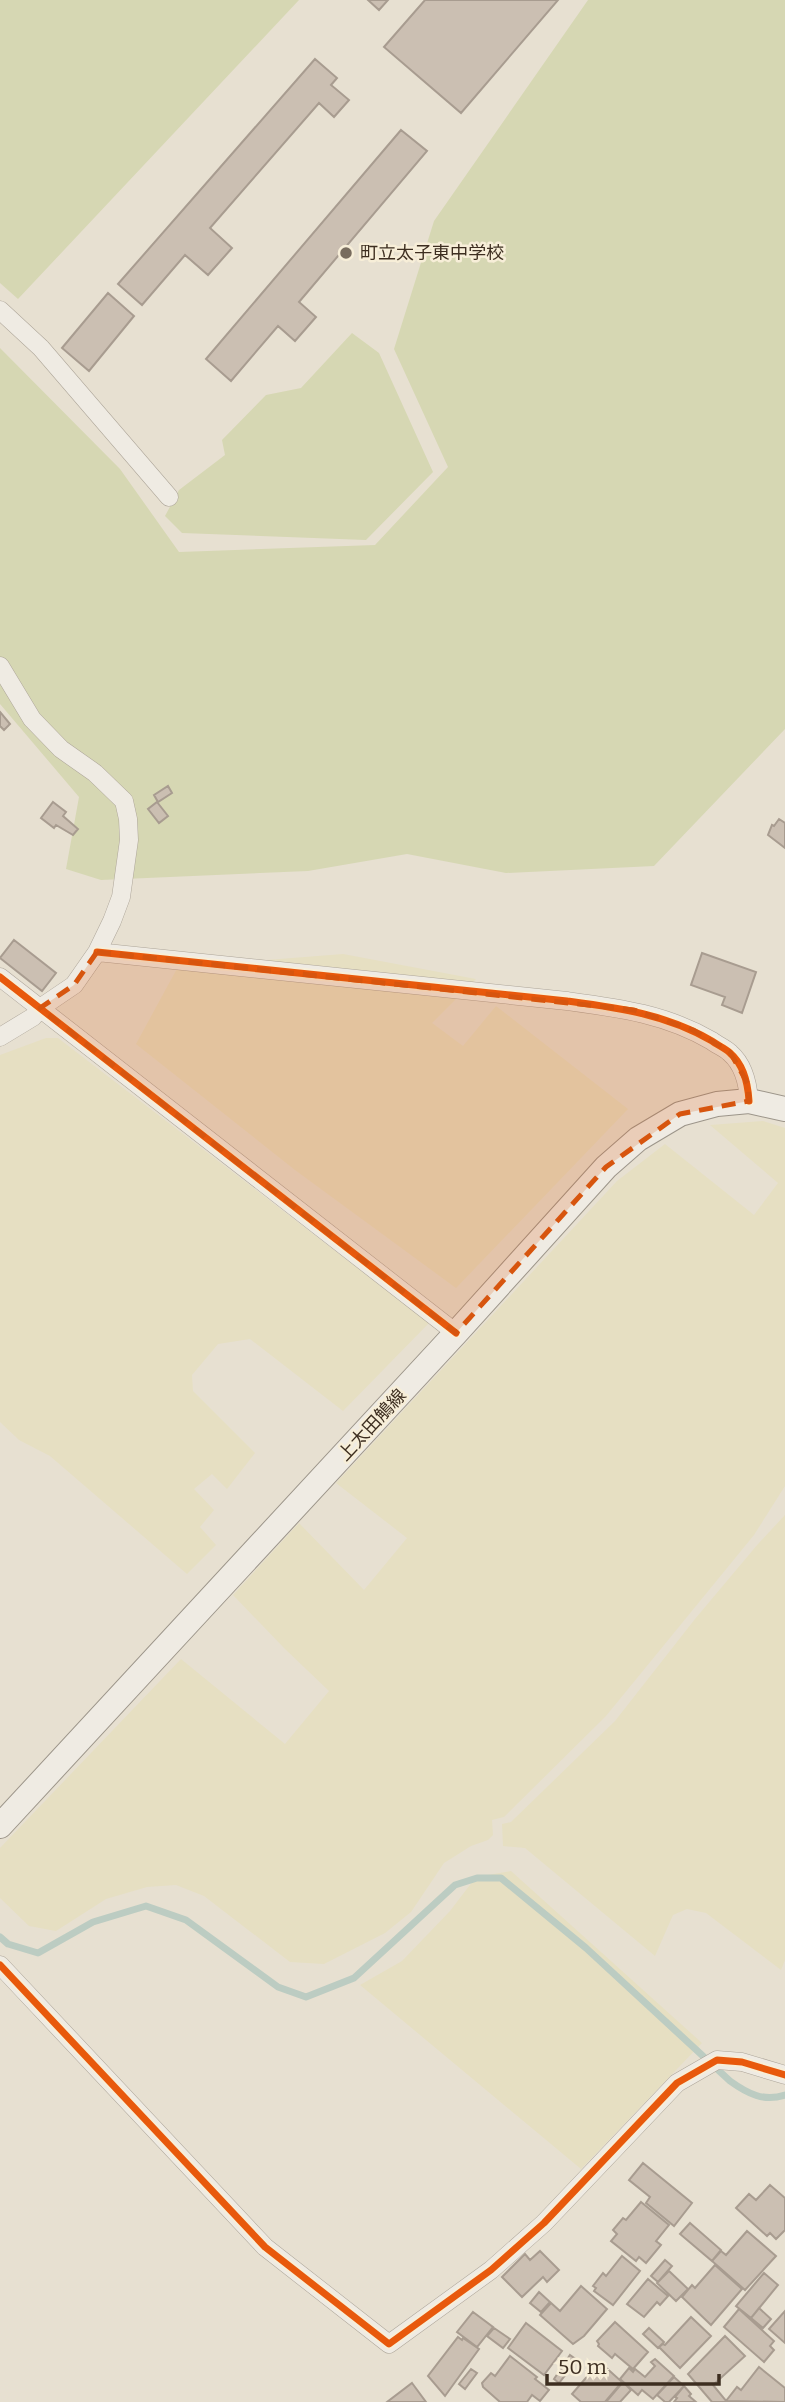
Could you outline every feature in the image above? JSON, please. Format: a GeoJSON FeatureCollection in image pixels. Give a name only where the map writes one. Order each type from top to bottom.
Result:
{"type":"FeatureCollection","features":[{"type":"Feature","properties":{"kind":"main road","name":"上太田鵤線"},"geometry":{"type":"LineString","coordinates":[[0,1826],[606,1167],[638,1139],[680,1114],[717,1104],[749,1101],[785,1109]]}},
{"type":"Feature","properties":{"kind":"street"},"geometry":{"type":"LineString","coordinates":[[0,310],[41,348],[169,497]]}},
{"type":"Feature","properties":{"kind":"street"},"geometry":{"type":"LineString","coordinates":[[0,666],[32,719],[61,749],[95,773],[124,801],[129,840],[121,897],[97,952],[74,985],[40,1008],[33,1017],[0,1037]]}},
{"type":"Feature","properties":{"kind":"street"},"geometry":{"type":"LineString","coordinates":[[97,952],[634,1010],[693,1030],[730,1052],[748,1084],[749,1101]]}},
{"type":"Feature","properties":{"kind":"street"},"geometry":{"type":"LineString","coordinates":[[0,977],[456,1333]]}},
{"type":"Feature","properties":{"kind":"street"},"geometry":{"type":"LineString","coordinates":[[0,1965],[265,2247],[389,2344],[491,2270],[544,2223],[677,2083],[717,2060],[742,2062],[785,2076]]}},
{"type":"Feature","properties":{"kind":"highlighted area"},"geometry":{"type":"Polygon","coordinates":[[[97,952],[634,1010],[693,1030],[730,1052],[748,1084],[749,1101],[680,1114],[606,1167],[456,1333],[40,1008],[74,985],[97,952]]]}},
{"type":"Feature","properties":{"kind":"shaded area"},"geometry":{"type":"Polygon","coordinates":[[[185,954],[240,962],[343,954],[476,979],[432,1023],[463,1046],[496,1006],[628,1109],[456,1288],[295,1170],[136,1044],[185,954]]]}},
{"type":"Feature","properties":{"kind":"shaded area"},"geometry":{"type":"Polygon","coordinates":[[[46,1038],[58,1038],[429,1323],[343,1411],[250,1339],[218,1344],[192,1375],[193,1391],[255,1453],[227,1489],[212,1474],[194,1489],[214,1510],[200,1527],[216,1545],[187,1574],[50,1456],[19,1440],[0,1422],[0,1055],[46,1038]]]}},
{"type":"Feature","properties":{"kind":"shaded area"},"geometry":{"type":"Polygon","coordinates":[[[763,1121],[785,1128],[785,1486],[754,1535],[606,1716],[504,1817],[492,1820],[493,1835],[488,1840],[471,1846],[444,1863],[411,1912],[385,1933],[324,1964],[290,1962],[204,1896],[176,1885],[147,1887],[106,1899],[56,1931],[29,1926],[0,1898],[0,1848],[181,1659],[285,1744],[329,1691],[233,1595],[299,1523],[364,1590],[407,1538],[336,1483],[617,1181],[665,1144],[754,1215],[778,1183],[710,1125],[763,1121]]]}},
{"type":"Feature","properties":{"kind":"shaded area"},"geometry":{"type":"Polygon","coordinates":[[[785,1515],[785,1960],[781,1970],[706,1913],[687,1909],[673,1915],[655,1956],[525,1848],[503,1846],[502,1824],[511,1822],[615,1721],[695,1619],[785,1515]]]}},
{"type":"Feature","properties":{"kind":"shaded area"},"geometry":{"type":"Polygon","coordinates":[[[511,1871],[702,2043],[581,2169],[360,1985],[402,1961],[450,1911],[476,1877],[511,1871]]]}},
{"type":"Feature","properties":{"kind":"green space"},"geometry":{"type":"Polygon","coordinates":[[[0,0],[299,0],[18,299],[0,283],[0,0]]]}},
{"type":"Feature","properties":{"kind":"green space"},"geometry":{"type":"Polygon","coordinates":[[[588,0],[785,0],[785,729],[654,866],[506,873],[407,854],[308,871],[101,880],[66,869],[79,797],[0,704],[0,348],[120,469],[179,552],[375,545],[448,467],[394,349],[434,221],[588,0]]]}},
{"type":"Feature","properties":{"kind":"green space"},"geometry":{"type":"Polygon","coordinates":[[[352,333],[379,353],[433,472],[366,540],[182,533],[165,516],[179,490],[225,455],[222,440],[266,395],[301,388],[352,333]]]}},
{"type":"Feature","properties":{"kind":"building"},"geometry":{"type":"Polygon","coordinates":[[[368,0],[388,0],[379,10],[368,0]]]}},
{"type":"Feature","properties":{"kind":"building"},"geometry":{"type":"Polygon","coordinates":[[[425,0],[558,0],[461,113],[384,47],[425,0]]]}},
{"type":"Feature","properties":{"kind":"building"},"geometry":{"type":"Polygon","coordinates":[[[315,59],[337,78],[331,85],[349,100],[334,117],[319,103],[210,228],[232,248],[208,275],[185,255],[142,305],[118,284],[315,59]]]}},
{"type":"Feature","properties":{"kind":"building"},"geometry":{"type":"Polygon","coordinates":[[[401,130],[427,151],[299,302],[316,317],[295,341],[278,326],[231,381],[206,359],[401,130]]]}},
{"type":"Feature","properties":{"kind":"building"},"geometry":{"type":"Polygon","coordinates":[[[108,293],[134,316],[89,371],[62,348],[108,293]]]}},
{"type":"Feature","properties":{"kind":"building"},"geometry":{"type":"Polygon","coordinates":[[[0,712],[10,724],[4,730],[0,726],[0,712]]]}},
{"type":"Feature","properties":{"kind":"building"},"geometry":{"type":"Polygon","coordinates":[[[168,786],[172,793],[158,802],[154,795],[168,786]]]}},
{"type":"Feature","properties":{"kind":"building"},"geometry":{"type":"Polygon","coordinates":[[[53,802],[66,812],[63,816],[78,829],[73,835],[56,825],[54,828],[41,818],[53,802]]]}},
{"type":"Feature","properties":{"kind":"building"},"geometry":{"type":"Polygon","coordinates":[[[157,802],[168,816],[159,823],[148,809],[157,802]]]}},
{"type":"Feature","properties":{"kind":"building"},"geometry":{"type":"Polygon","coordinates":[[[779,819],[785,823],[785,848],[768,835],[772,825],[779,819]]]}},
{"type":"Feature","properties":{"kind":"building"},"geometry":{"type":"Polygon","coordinates":[[[14,940],[56,973],[42,991],[0,958],[14,940]]]}},
{"type":"Feature","properties":{"kind":"building"},"geometry":{"type":"Polygon","coordinates":[[[702,953],[756,972],[742,1013],[722,1005],[725,997],[691,985],[702,953]]]}},
{"type":"Feature","properties":{"kind":"building"},"geometry":{"type":"Polygon","coordinates":[[[643,2163],[692,2203],[674,2226],[646,2203],[650,2197],[629,2180],[643,2163]]]}},
{"type":"Feature","properties":{"kind":"building"},"geometry":{"type":"Polygon","coordinates":[[[770,2185],[785,2198],[785,2230],[776,2239],[770,2233],[767,2236],[736,2208],[749,2194],[756,2200],[770,2185]]]}},
{"type":"Feature","properties":{"kind":"building"},"geometry":{"type":"Polygon","coordinates":[[[641,2202],[669,2225],[656,2241],[661,2245],[646,2263],[639,2257],[636,2261],[611,2241],[617,2234],[613,2230],[623,2218],[626,2220],[641,2202]]]}},
{"type":"Feature","properties":{"kind":"building"},"geometry":{"type":"Polygon","coordinates":[[[690,2223],[721,2250],[712,2261],[680,2234],[690,2223]]]}},
{"type":"Feature","properties":{"kind":"building"},"geometry":{"type":"Polygon","coordinates":[[[747,2231],[776,2256],[745,2290],[712,2261],[721,2251],[726,2255],[747,2231]]]}},
{"type":"Feature","properties":{"kind":"building"},"geometry":{"type":"Polygon","coordinates":[[[540,2251],[559,2270],[547,2282],[543,2277],[522,2297],[502,2277],[525,2254],[530,2260],[540,2251]]]}},
{"type":"Feature","properties":{"kind":"building"},"geometry":{"type":"Polygon","coordinates":[[[622,2256],[640,2271],[613,2305],[594,2291],[596,2288],[593,2286],[603,2273],[606,2276],[622,2256]]]}},
{"type":"Feature","properties":{"kind":"building"},"geometry":{"type":"Polygon","coordinates":[[[665,2260],[672,2266],[658,2282],[651,2276],[665,2260]]]}},
{"type":"Feature","properties":{"kind":"building"},"geometry":{"type":"Polygon","coordinates":[[[715,2265],[742,2289],[711,2325],[682,2297],[692,2285],[695,2288],[715,2265]]]}},
{"type":"Feature","properties":{"kind":"building"},"geometry":{"type":"Polygon","coordinates":[[[669,2271],[688,2289],[676,2301],[657,2283],[669,2271]]]}},
{"type":"Feature","properties":{"kind":"building"},"geometry":{"type":"Polygon","coordinates":[[[764,2273],[778,2285],[751,2318],[736,2306],[764,2273]]]}},
{"type":"Feature","properties":{"kind":"building"},"geometry":{"type":"Polygon","coordinates":[[[648,2279],[668,2296],[660,2305],[657,2302],[644,2317],[627,2304],[648,2279]]]}},
{"type":"Feature","properties":{"kind":"building"},"geometry":{"type":"Polygon","coordinates":[[[581,2286],[607,2309],[584,2336],[573,2344],[540,2315],[551,2303],[560,2311],[581,2286]]]}},
{"type":"Feature","properties":{"kind":"building"},"geometry":{"type":"Polygon","coordinates":[[[539,2292],[550,2302],[541,2312],[530,2303],[539,2292]]]}},
{"type":"Feature","properties":{"kind":"building"},"geometry":{"type":"Polygon","coordinates":[[[759,2308],[771,2319],[763,2328],[751,2318],[759,2308]]]}},
{"type":"Feature","properties":{"kind":"building"},"geometry":{"type":"Polygon","coordinates":[[[739,2309],[774,2341],[770,2346],[774,2350],[764,2362],[724,2327],[739,2309]]]}},
{"type":"Feature","properties":{"kind":"building"},"geometry":{"type":"Polygon","coordinates":[[[785,2311],[785,2343],[769,2329],[785,2311]]]}},
{"type":"Feature","properties":{"kind":"building"},"geometry":{"type":"Polygon","coordinates":[[[473,2312],[493,2327],[477,2347],[457,2332],[473,2312]]]}},
{"type":"Feature","properties":{"kind":"building"},"geometry":{"type":"Polygon","coordinates":[[[691,2317],[711,2336],[680,2368],[659,2347],[665,2345],[691,2317]]]}},
{"type":"Feature","properties":{"kind":"building"},"geometry":{"type":"Polygon","coordinates":[[[615,2322],[648,2352],[633,2369],[615,2354],[612,2358],[598,2346],[597,2341],[615,2322]]]}},
{"type":"Feature","properties":{"kind":"building"},"geometry":{"type":"Polygon","coordinates":[[[526,2323],[562,2351],[544,2375],[508,2348],[526,2323]]]}},
{"type":"Feature","properties":{"kind":"building"},"geometry":{"type":"Polygon","coordinates":[[[494,2328],[510,2339],[503,2348],[487,2336],[494,2328]]]}},
{"type":"Feature","properties":{"kind":"building"},"geometry":{"type":"Polygon","coordinates":[[[649,2328],[664,2342],[658,2348],[643,2334],[649,2328]]]}},
{"type":"Feature","properties":{"kind":"building"},"geometry":{"type":"Polygon","coordinates":[[[725,2336],[745,2356],[713,2385],[727,2402],[712,2402],[688,2374],[725,2336]]]}},
{"type":"Feature","properties":{"kind":"building"},"geometry":{"type":"Polygon","coordinates":[[[458,2337],[479,2349],[445,2396],[428,2376],[458,2337]]]}},
{"type":"Feature","properties":{"kind":"building"},"geometry":{"type":"Polygon","coordinates":[[[570,2355],[577,2360],[559,2383],[554,2379],[570,2355]]]}},
{"type":"Feature","properties":{"kind":"building"},"geometry":{"type":"Polygon","coordinates":[[[510,2356],[549,2390],[540,2401],[532,2395],[527,2402],[500,2402],[483,2387],[482,2383],[491,2373],[495,2376],[510,2356]]]}},
{"type":"Feature","properties":{"kind":"building"},"geometry":{"type":"Polygon","coordinates":[[[655,2359],[674,2376],[653,2399],[642,2390],[638,2395],[620,2379],[629,2368],[645,2377],[655,2366],[651,2362],[655,2359]]]}},
{"type":"Feature","properties":{"kind":"building"},"geometry":{"type":"Polygon","coordinates":[[[602,2364],[622,2382],[605,2402],[581,2402],[572,2394],[597,2365],[600,2367],[602,2364]]]}},
{"type":"Feature","properties":{"kind":"building"},"geometry":{"type":"Polygon","coordinates":[[[759,2367],[785,2388],[785,2402],[726,2401],[737,2387],[741,2390],[759,2367]]]}},
{"type":"Feature","properties":{"kind":"building"},"geometry":{"type":"Polygon","coordinates":[[[471,2369],[477,2373],[465,2389],[459,2384],[471,2369]]]}},
{"type":"Feature","properties":{"kind":"building"},"geometry":{"type":"Polygon","coordinates":[[[674,2377],[684,2386],[669,2402],[665,2402],[657,2395],[674,2377]]]}},
{"type":"Feature","properties":{"kind":"building"},"geometry":{"type":"Polygon","coordinates":[[[623,2382],[631,2390],[620,2402],[606,2402],[623,2382]]]}},
{"type":"Feature","properties":{"kind":"building"},"geometry":{"type":"Polygon","coordinates":[[[412,2383],[426,2402],[387,2402],[412,2383]]]}},
{"type":"Feature","properties":{"kind":"building"},"geometry":{"type":"Polygon","coordinates":[[[684,2386],[691,2394],[689,2396],[696,2402],[674,2402],[684,2386]]]}},
{"type":"Feature","properties":{"kind":"waterway"},"geometry":{"type":"LineString","coordinates":[[0,1937],[8,1944],[38,1953],[93,1922],[146,1906],[186,1920],[278,1987],[306,1997],[354,1978],[455,1885],[477,1878],[501,1878],[586,1948],[730,2081],[756,2096],[770,2098],[785,2095]]}},
{"type":"Feature","properties":{"kind":"cycle path"},"geometry":{"type":"LineString","coordinates":[[97,952],[567,1001],[660,1018],[695,1032],[728,1051],[742,1069],[749,1101]]}},
{"type":"Feature","properties":{"kind":"cycle path"},"geometry":{"type":"LineString","coordinates":[[0,977],[456,1333]]}},
{"type":"Feature","properties":{"kind":"cycle path"},"geometry":{"type":"LineString","coordinates":[[0,1965],[265,2247],[389,2344],[491,2270],[544,2223],[677,2083],[717,2060],[742,2062],[785,2075]]}},
{"type":"Feature","properties":{"kind":"place","name":"町立太子東中学校"},"geometry":{"type":"Point","coordinates":[346,253]}}]}
